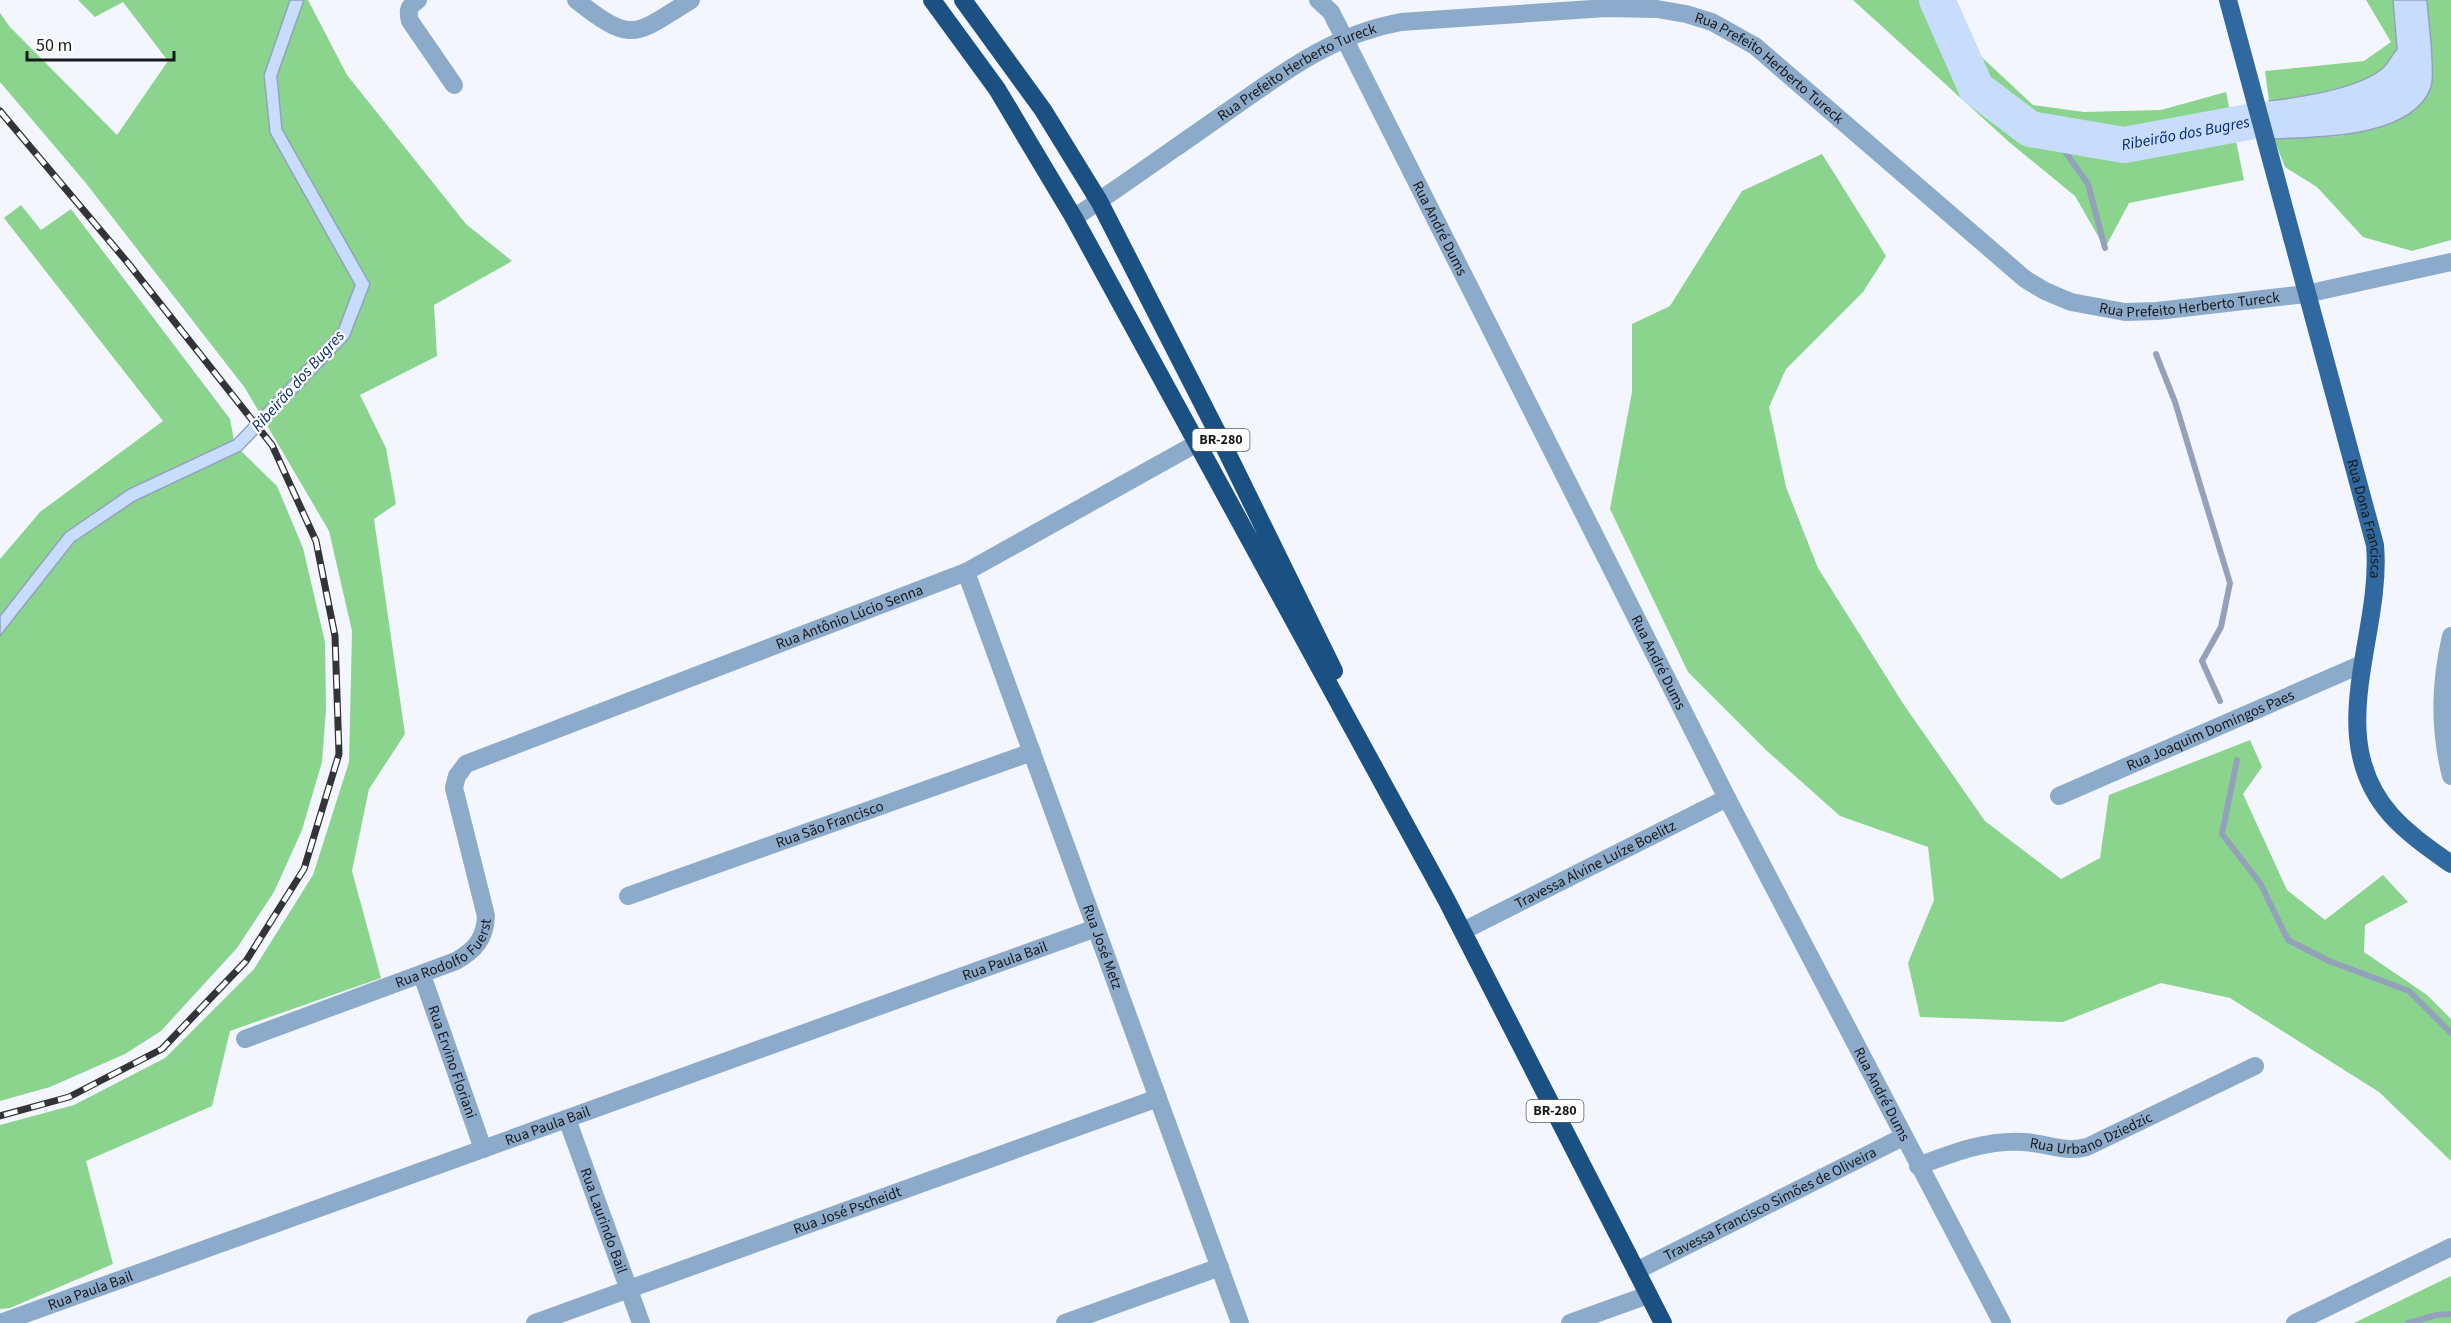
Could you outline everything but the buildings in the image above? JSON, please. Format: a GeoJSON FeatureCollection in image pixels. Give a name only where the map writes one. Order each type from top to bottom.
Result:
{"type":"FeatureCollection","features":[{"type":"Feature","properties":{"kind":"highway","name":"BR-280"},"geometry":{"type":"LineString","coordinates":[[932,0],[997,89],[1074,218],[1463,931],[1648,1294],[1657,1321]]}},
{"type":"Feature","properties":{"kind":"highway","name":"BR-280"},"geometry":{"type":"LineString","coordinates":[[963,0],[1043,110],[1099,201],[1217,432],[1446,899]]}},
{"type":"Feature","properties":{"kind":"main road","name":"Rua Dona Francisca"},"geometry":{"type":"LineString","coordinates":[[2228,0],[2375,545],[2374,588],[2356,710],[2360,752],[2366,771],[2390,813],[2418,840],[2451,864]]}},
{"type":"Feature","properties":{"kind":"street"},"geometry":{"type":"LineString","coordinates":[[418,0],[410,6],[407,13],[410,21],[454,85]]}},
{"type":"Feature","properties":{"kind":"street"},"geometry":{"type":"LineString","coordinates":[[576,0],[604,22],[626,32],[642,30],[691,0]]}},
{"type":"Feature","properties":{"kind":"street","name":"Rua André Dums"},"geometry":{"type":"LineString","coordinates":[[1318,0],[1331,12],[1727,798],[2002,1323]]}},
{"type":"Feature","properties":{"kind":"street","name":"Rua Prefeito Herberto Tureck"},"geometry":{"type":"LineString","coordinates":[[1074,218],[1299,62],[1344,38],[1379,26],[1426,19],[1606,8],[1657,9],[1686,14],[1712,22],[1755,46],[2025,279],[2071,302],[2124,312],[2157,310],[2306,294],[2451,262]]}},
{"type":"Feature","properties":{"kind":"street","name":"Rua Antônio Lúcio Senna"},"geometry":{"type":"LineString","coordinates":[[465,765],[966,572],[1195,442],[1217,432]]}},
{"type":"Feature","properties":{"kind":"street","name":"Rua José Metz"},"geometry":{"type":"LineString","coordinates":[[966,572],[1240,1323]]}},
{"type":"Feature","properties":{"kind":"street"},"geometry":{"type":"LineString","coordinates":[[2451,636],[2443,680],[2441,709],[2442,734],[2451,776]]}},
{"type":"Feature","properties":{"kind":"street","name":"Rua Joaquim Domingos Paes"},"geometry":{"type":"LineString","coordinates":[[2059,796],[2362,664]]}},
{"type":"Feature","properties":{"kind":"street","name":"Rua São Francisco"},"geometry":{"type":"LineString","coordinates":[[628,896],[1032,753]]}},
{"type":"Feature","properties":{"kind":"street","name":"Rua Rodolfo Fuerst"},"geometry":{"type":"LineString","coordinates":[[245,1039],[422,975],[469,954],[481,942],[486,916],[454,788],[457,776],[465,765]]}},
{"type":"Feature","properties":{"kind":"street","name":"Travessa Alvine Luíze Boelitz"},"geometry":{"type":"LineString","coordinates":[[1463,931],[1727,798]]}},
{"type":"Feature","properties":{"kind":"street","name":"Rua Paula Bail"},"geometry":{"type":"LineString","coordinates":[[0,1323],[47,1315],[483,1149],[1096,928]]}},
{"type":"Feature","properties":{"kind":"street","name":"Rua Ervino Floriani"},"geometry":{"type":"LineString","coordinates":[[422,975],[483,1149]]}},
{"type":"Feature","properties":{"kind":"street","name":"Rua Urbano Dziedzic"},"geometry":{"type":"LineString","coordinates":[[1918,1166],[1976,1145],[1999,1141],[2026,1142],[2058,1150],[2074,1151],[2087,1147],[2255,1066]]}},
{"type":"Feature","properties":{"kind":"street","name":"Rua José Pscheidt"},"geometry":{"type":"LineString","coordinates":[[536,1323],[1158,1098]]}},
{"type":"Feature","properties":{"kind":"street","name":"Rua Laurindo Bail"},"geometry":{"type":"LineString","coordinates":[[567,1119],[641,1323]]}},
{"type":"Feature","properties":{"kind":"street","name":"Travessa Francisco Simões de Oliveira"},"geometry":{"type":"LineString","coordinates":[[1636,1271],[1903,1137]]}},
{"type":"Feature","properties":{"kind":"street"},"geometry":{"type":"LineString","coordinates":[[2295,1323],[2451,1247]]}},
{"type":"Feature","properties":{"kind":"street"},"geometry":{"type":"LineString","coordinates":[[1065,1323],[1220,1267]]}},
{"type":"Feature","properties":{"kind":"street"},"geometry":{"type":"LineString","coordinates":[[1570,1323],[1648,1294]]}},
{"type":"Feature","properties":{"kind":"green space"},"geometry":{"type":"Polygon","coordinates":[[[78,0],[308,0],[347,75],[466,224],[512,261],[434,305],[437,356],[360,395],[386,448],[396,504],[374,519],[405,734],[369,789],[352,871],[381,978],[230,1031],[212,1106],[86,1161],[113,1264],[10,1308],[0,1309],[0,1125],[74,1105],[165,1058],[254,969],[313,875],[349,762],[352,631],[329,531],[245,388],[85,182],[0,82],[0,13],[10,27],[117,135],[168,61],[123,2],[95,17],[78,0]]]}},
{"type":"Feature","properties":{"kind":"green space"},"geometry":{"type":"Polygon","coordinates":[[[1853,0],[1950,0],[1973,49],[2033,105],[2084,112],[2161,110],[2226,92],[2244,180],[2129,203],[2105,248],[2075,196],[2009,142],[1853,0]]]}},
{"type":"Feature","properties":{"kind":"green space"},"geometry":{"type":"Polygon","coordinates":[[[2366,0],[2393,0],[2397,49],[2383,68],[2345,87],[2269,101],[2265,71],[2364,61],[2391,42],[2366,0]]]}},
{"type":"Feature","properties":{"kind":"green space"},"geometry":{"type":"Polygon","coordinates":[[[2427,0],[2451,0],[2451,240],[2412,251],[2363,237],[2317,187],[2285,167],[2274,139],[2342,136],[2432,85],[2427,0]]]}},
{"type":"Feature","properties":{"kind":"green space"},"geometry":{"type":"Polygon","coordinates":[[[1822,154],[1886,256],[1863,292],[1786,369],[1769,407],[1786,487],[1818,568],[1904,705],[1985,821],[2061,879],[2100,858],[2109,795],[2250,740],[2262,767],[2243,794],[2287,890],[2325,920],[2383,875],[2408,902],[2365,925],[2364,952],[2427,995],[2451,1019],[2451,1161],[2379,1092],[2230,998],[2161,983],[2063,1022],[1920,1017],[1908,963],[1934,900],[1928,847],[1840,816],[1767,751],[1688,672],[1610,509],[1632,392],[1632,324],[1670,306],[1742,191],[1822,154]]]}},
{"type":"Feature","properties":{"kind":"green space"},"geometry":{"type":"Polygon","coordinates":[[[21,205],[41,230],[71,209],[230,419],[234,440],[129,489],[0,616],[0,559],[40,512],[163,421],[4,218],[21,205]]]}},
{"type":"Feature","properties":{"kind":"green space"},"geometry":{"type":"Polygon","coordinates":[[[241,451],[277,486],[303,548],[325,642],[326,709],[322,762],[302,830],[274,892],[237,948],[161,1031],[125,1054],[50,1087],[0,1101],[0,636],[74,542],[135,501],[241,451]]]}},
{"type":"Feature","properties":{"kind":"green space"},"geometry":{"type":"Polygon","coordinates":[[[2451,1276],[2451,1323],[2354,1323],[2451,1276]]]}},
{"type":"Feature","properties":{"kind":"water"},"geometry":{"type":"Polygon","coordinates":[[[290,0],[304,0],[277,76],[282,129],[370,284],[349,338],[241,451],[135,501],[74,542],[0,636],[0,616],[65,533],[129,489],[234,440],[338,330],[355,285],[270,133],[264,75],[290,0]]]}},
{"type":"Feature","properties":{"kind":"water"},"geometry":{"type":"Polygon","coordinates":[[[2393,0],[2427,0],[2432,80],[2431,87],[2421,104],[2405,116],[2363,131],[2339,135],[2274,139],[2269,101],[2345,87],[2372,75],[2385,66],[2397,49],[2393,0]]]}},
{"type":"Feature","properties":{"kind":"waterway","name":"Ribeirão dos Bugres"},"geometry":{"type":"LineString","coordinates":[[1937,0],[1976,88],[2030,129],[2124,145],[2259,120],[2321,117]]}},
{"type":"Feature","properties":{"kind":"waterway"},"geometry":{"type":"LineString","coordinates":[[2052,133],[2088,184],[2105,248]]}},
{"type":"Feature","properties":{"kind":"waterway"},"geometry":{"type":"LineString","coordinates":[[2156,354],[2175,402],[2230,583],[2221,627],[2202,661],[2220,701]]}},
{"type":"Feature","properties":{"kind":"waterway"},"geometry":{"type":"LineString","coordinates":[[2237,760],[2222,834],[2260,883],[2288,940],[2329,961],[2409,991],[2451,1033]]}},
{"type":"Feature","properties":{"kind":"waterway"},"geometry":{"type":"LineString","coordinates":[[2408,1323],[2437,1315],[2451,1314]]}},
{"type":"Feature","properties":{"kind":"railway"},"geometry":{"type":"LineString","coordinates":[[0,111],[128,263],[272,445],[316,541],[335,636],[339,754],[304,869],[246,961],[162,1049],[69,1097],[0,1116]]}}]}
